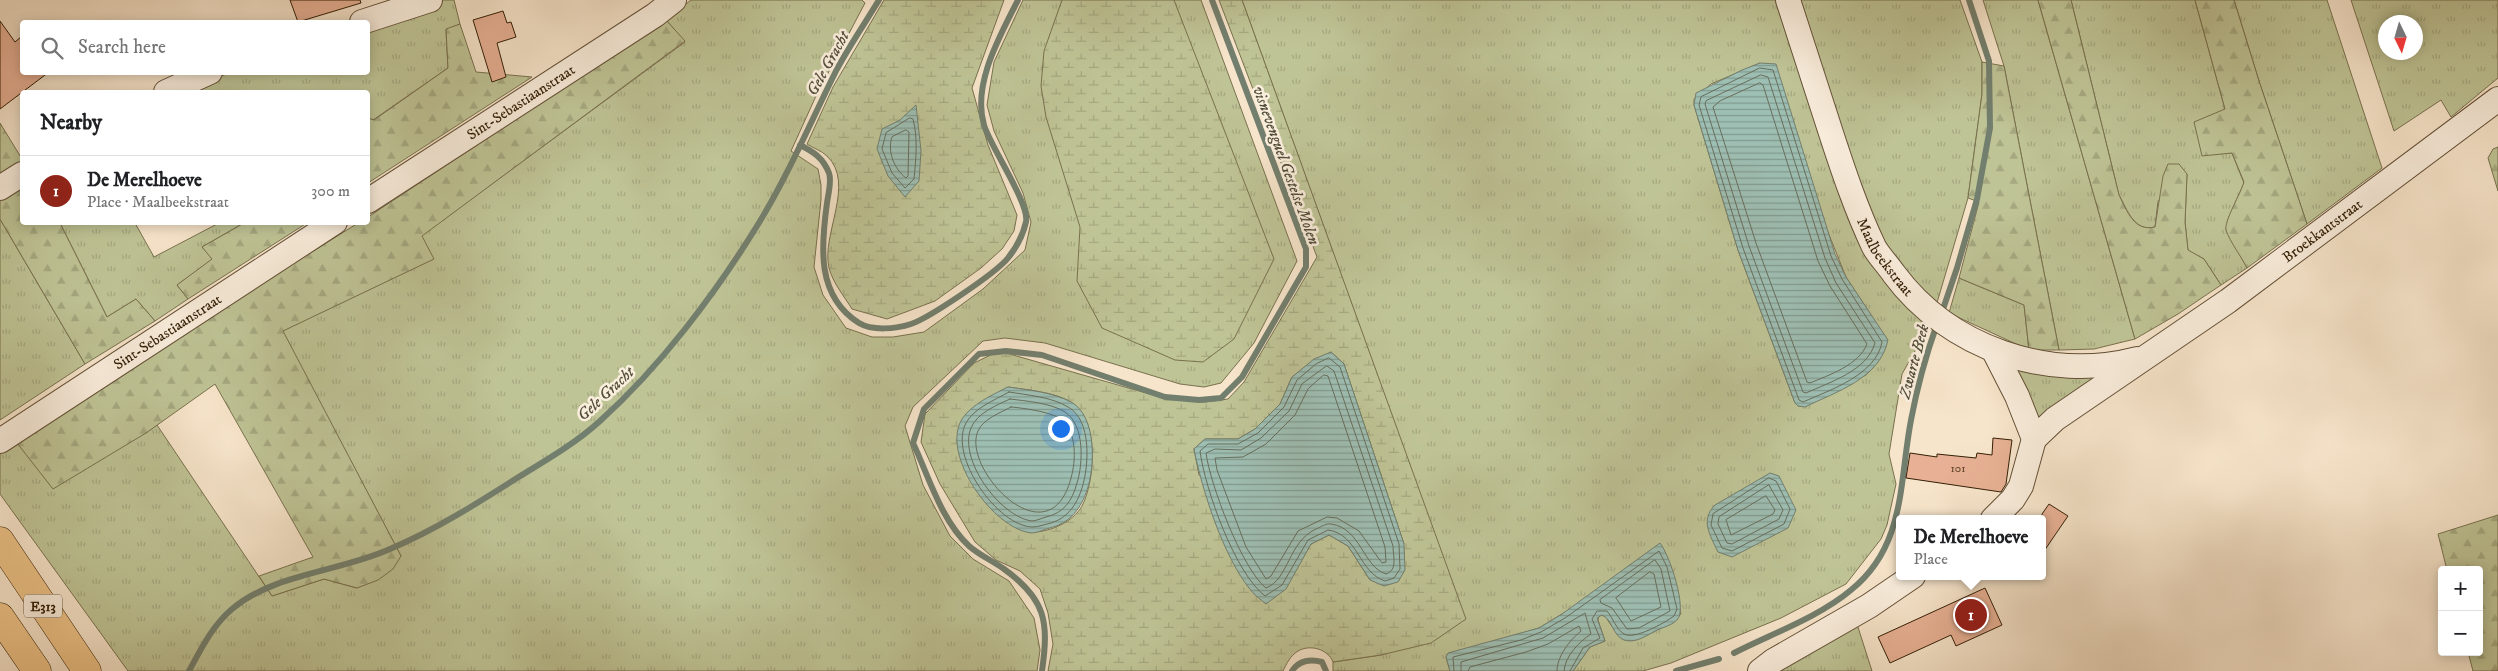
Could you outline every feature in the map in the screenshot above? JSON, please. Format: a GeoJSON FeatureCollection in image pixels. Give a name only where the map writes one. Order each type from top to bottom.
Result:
{"type":"FeatureCollection","features":[{"type":"Feature","properties":{"kind":"highway","name":"E313"},"geometry":{"type":"LineString","coordinates":[[0,541],[87,671]]}},
{"type":"Feature","properties":{"kind":"highway","name":"E313"},"geometry":{"type":"LineString","coordinates":[[0,617],[38,671]]}},
{"type":"Feature","properties":{"kind":"street"},"geometry":{"type":"LineString","coordinates":[[368,20],[430,0]]}},
{"type":"Feature","properties":{"kind":"street","name":"Sint-Sebastiaanstraat"},"geometry":{"type":"LineString","coordinates":[[370,200],[655,15],[674,0]]}},
{"type":"Feature","properties":{"kind":"street","name":"Maalbeekstraat"},"geometry":{"type":"LineString","coordinates":[[1788,0],[1850,192],[1875,248],[1907,292],[1930,313],[1951,328],[1994,351]]}},
{"type":"Feature","properties":{"kind":"street"},"geometry":{"type":"LineString","coordinates":[[170,90],[203,75]]}},
{"type":"Feature","properties":{"kind":"street","name":"Broekkantstraat"},"geometry":{"type":"LineString","coordinates":[[2034,439],[2055,419],[2228,301],[2498,99]]}},
{"type":"Feature","properties":{"kind":"street"},"geometry":{"type":"LineString","coordinates":[[0,188],[20,175]]}},
{"type":"Feature","properties":{"kind":"street","name":"Sint-Sebastiaanstraat"},"geometry":{"type":"LineString","coordinates":[[0,441],[330,225]]}},
{"type":"Feature","properties":{"kind":"street"},"geometry":{"type":"LineString","coordinates":[[1994,351],[2017,396],[2034,439],[2021,486],[2013,499],[1997,515]]}},
{"type":"Feature","properties":{"kind":"street","name":"Broekkantstraat"},"geometry":{"type":"LineString","coordinates":[[1994,351],[2056,366],[2117,364],[2144,357]]}},
{"type":"Feature","properties":{"kind":"street"},"geometry":{"type":"LineString","coordinates":[[1760,671],[1773,661],[1869,606],[1906,580]]}},
{"type":"Feature","properties":{"kind":"green space"},"geometry":{"type":"Polygon","coordinates":[[[440,0],[454,0],[460,24],[446,30],[448,68],[373,120],[370,119],[370,90],[184,90],[224,75],[370,75],[370,24],[440,0]]]}},
{"type":"Feature","properties":{"kind":"green space"},"geometry":{"type":"Polygon","coordinates":[[[691,0],[862,0],[865,3],[816,96],[791,151],[818,169],[821,200],[814,267],[823,295],[846,328],[872,337],[893,337],[924,332],[983,289],[1025,250],[1031,222],[1023,193],[994,131],[987,105],[994,62],[1023,0],[1201,0],[1297,261],[1254,343],[1221,383],[1204,387],[1180,384],[1045,343],[1005,338],[983,341],[913,407],[905,426],[923,485],[950,536],[973,559],[1009,581],[1034,618],[1040,650],[1037,671],[128,671],[0,494],[0,453],[17,443],[146,433],[157,425],[272,596],[324,579],[357,588],[401,556],[282,331],[433,259],[421,236],[685,42],[666,20],[691,0]]]}},
{"type":"Feature","properties":{"kind":"green space"},"geometry":{"type":"Polygon","coordinates":[[[884,0],[1004,0],[972,88],[988,145],[1017,215],[1014,231],[1002,249],[981,268],[935,301],[887,319],[852,309],[833,279],[829,268],[828,255],[829,240],[836,210],[838,181],[835,167],[827,156],[807,144],[833,87],[884,0]]]}},
{"type":"Feature","properties":{"kind":"green space"},"geometry":{"type":"Polygon","coordinates":[[[1062,0],[1174,0],[1274,259],[1234,339],[1203,362],[1175,360],[1102,328],[1077,281],[1080,227],[1046,117],[1041,86],[1044,51],[1062,0]]]}},
{"type":"Feature","properties":{"kind":"green space"},"geometry":{"type":"Polygon","coordinates":[[[1219,0],[1242,0],[1466,619],[1431,643],[1381,655],[1333,662],[1323,651],[1313,648],[1303,649],[1293,655],[1283,671],[1048,671],[1053,644],[1048,613],[1040,589],[1020,571],[996,560],[975,542],[940,484],[921,442],[925,414],[974,363],[999,351],[1167,399],[1205,402],[1228,399],[1244,382],[1317,257],[1219,0]],[[1331,352],[1292,377],[1280,404],[1255,429],[1238,439],[1205,439],[1194,449],[1199,475],[1299,564],[1311,544],[1329,535],[1348,546],[1370,580],[1404,544],[1344,364],[1331,352]],[[1008,387],[1011,525],[1025,531],[1040,532],[1054,528],[1067,521],[1082,506],[1090,482],[1092,467],[1091,436],[1087,422],[1071,402],[1049,394],[1008,387]]]}},
{"type":"Feature","properties":{"kind":"green space"},"geometry":{"type":"Polygon","coordinates":[[[1242,0],[1783,0],[1840,174],[1932,321],[1902,374],[1889,454],[1896,484],[1887,525],[1881,539],[1846,584],[1781,618],[1671,663],[1643,671],[1573,671],[1590,647],[1605,641],[1598,620],[1599,615],[1605,616],[1619,635],[1624,638],[1635,639],[1667,625],[1681,614],[1671,566],[1562,614],[1539,628],[1446,657],[1450,671],[1333,671],[1333,662],[1381,655],[1465,619],[1242,0]],[[1760,63],[1711,84],[1694,99],[1694,105],[1738,250],[1795,403],[1798,406],[1805,406],[1866,375],[1872,369],[1887,340],[1846,277],[1760,63]]]}},
{"type":"Feature","properties":{"kind":"green space"},"geometry":{"type":"Polygon","coordinates":[[[1798,0],[1960,0],[1982,62],[1982,94],[1968,198],[1936,306],[1878,240],[1798,0]]]}},
{"type":"Feature","properties":{"kind":"green space"},"geometry":{"type":"Polygon","coordinates":[[[1983,0],[2038,0],[2135,339],[2094,349],[2059,350],[2004,66],[1983,0]]]}},
{"type":"Feature","properties":{"kind":"green space"},"geometry":{"type":"Polygon","coordinates":[[[2038,0],[2071,0],[2119,195],[2128,213],[2136,223],[2148,228],[2155,227],[2163,176],[2168,164],[2179,164],[2187,174],[2185,222],[2188,250],[2204,259],[2221,285],[2178,314],[2135,339],[2038,0]]]}},
{"type":"Feature","properties":{"kind":"green space"},"geometry":{"type":"Polygon","coordinates":[[[2071,0],[2195,0],[2225,109],[2202,155],[2232,153],[2244,183],[2228,219],[2226,229],[2247,268],[2221,285],[2204,259],[2188,251],[2185,222],[2187,174],[2158,201],[2155,227],[2148,228],[2137,223],[2125,207],[2119,195],[2071,0]]]}},
{"type":"Feature","properties":{"kind":"green space"},"geometry":{"type":"Polygon","coordinates":[[[2195,0],[2234,0],[2307,224],[2247,268],[2226,230],[2228,220],[2244,182],[2232,153],[2202,156],[2194,122],[2225,109],[2195,0]]]}},
{"type":"Feature","properties":{"kind":"green space"},"geometry":{"type":"Polygon","coordinates":[[[2234,0],[2327,0],[2382,168],[2307,224],[2259,81],[2234,0]]]}},
{"type":"Feature","properties":{"kind":"green space"},"geometry":{"type":"Polygon","coordinates":[[[2351,0],[2498,0],[2498,78],[2451,117],[2441,100],[2394,131],[2351,0]]]}},
{"type":"Feature","properties":{"kind":"green space"},"geometry":{"type":"Polygon","coordinates":[[[666,20],[685,41],[422,236],[434,259],[283,331],[401,556],[393,569],[378,580],[357,588],[324,579],[272,596],[259,576],[313,557],[215,384],[146,433],[53,489],[17,443],[164,345],[355,225],[370,225],[370,216],[666,20]]]}},
{"type":"Feature","properties":{"kind":"green space"},"geometry":{"type":"Polygon","coordinates":[[[460,24],[476,72],[532,77],[370,182],[370,119],[374,120],[448,68],[446,29],[460,24]]]}},
{"type":"Feature","properties":{"kind":"green space"},"geometry":{"type":"Polygon","coordinates":[[[1982,62],[2004,66],[2059,350],[2029,350],[2024,305],[1959,278],[1979,202],[1968,198],[1982,94],[1982,62]]]}},
{"type":"Feature","properties":{"kind":"green space"},"geometry":{"type":"Polygon","coordinates":[[[0,123],[20,156],[20,225],[61,225],[107,317],[136,299],[155,321],[85,364],[0,219],[0,123]]]}},
{"type":"Feature","properties":{"kind":"green space"},"geometry":{"type":"Polygon","coordinates":[[[2498,147],[2498,191],[2488,158],[2493,149],[2498,147]]]}},
{"type":"Feature","properties":{"kind":"green space"},"geometry":{"type":"Polygon","coordinates":[[[0,219],[85,364],[0,420],[0,219]]]}},
{"type":"Feature","properties":{"kind":"green space"},"geometry":{"type":"Polygon","coordinates":[[[61,225],[136,225],[154,257],[215,225],[240,225],[202,247],[213,259],[177,285],[188,299],[155,321],[136,299],[107,317],[61,225]]]}},
{"type":"Feature","properties":{"kind":"green space"},"geometry":{"type":"Polygon","coordinates":[[[240,225],[304,225],[188,299],[177,285],[212,259],[202,247],[240,225]]]}},
{"type":"Feature","properties":{"kind":"green space"},"geometry":{"type":"Polygon","coordinates":[[[1959,278],[2024,305],[2029,350],[1949,313],[1959,278]]]}},
{"type":"Feature","properties":{"kind":"green space"},"geometry":{"type":"Polygon","coordinates":[[[2018,367],[2102,375],[2043,417],[2037,416],[2015,372],[2018,367]]]}},
{"type":"Feature","properties":{"kind":"green space"},"geometry":{"type":"Polygon","coordinates":[[[2498,515],[2498,671],[2473,671],[2469,656],[2483,656],[2483,566],[2446,566],[2438,534],[2498,515]]]}},
{"type":"Feature","properties":{"kind":"green space"},"geometry":{"type":"Polygon","coordinates":[[[1856,621],[1872,671],[1772,671],[1856,621]]]}},
{"type":"Feature","properties":{"kind":"water"},"geometry":{"type":"Polygon","coordinates":[[[1760,63],[1776,64],[1835,254],[1846,277],[1888,340],[1876,365],[1866,374],[1855,382],[1805,407],[1798,406],[1795,403],[1738,250],[1694,105],[1696,93],[1760,63]]]}},
{"type":"Feature","properties":{"kind":"water"},"geometry":{"type":"Polygon","coordinates":[[[916,105],[921,151],[919,181],[905,197],[888,176],[877,149],[882,129],[900,120],[916,105]]]}},
{"type":"Feature","properties":{"kind":"water"},"geometry":{"type":"Polygon","coordinates":[[[1331,352],[1344,364],[1404,544],[1405,570],[1398,582],[1384,586],[1370,580],[1348,546],[1329,535],[1311,544],[1286,589],[1266,604],[1252,592],[1222,540],[1202,483],[1194,449],[1205,439],[1238,439],[1255,429],[1280,404],[1292,377],[1314,359],[1331,352]]]}},
{"type":"Feature","properties":{"kind":"water"},"geometry":{"type":"Polygon","coordinates":[[[1008,387],[1032,390],[1071,402],[1086,418],[1090,430],[1092,469],[1082,503],[1074,514],[1063,523],[1034,533],[1017,529],[1002,519],[987,505],[964,470],[958,452],[957,434],[962,419],[977,404],[1008,387]]]}},
{"type":"Feature","properties":{"kind":"water"},"geometry":{"type":"Polygon","coordinates":[[[1770,473],[1779,476],[1796,510],[1788,528],[1732,557],[1718,552],[1708,528],[1707,522],[1710,511],[1715,505],[1770,473]]]}},
{"type":"Feature","properties":{"kind":"water"},"geometry":{"type":"Polygon","coordinates":[[[1660,543],[1668,558],[1679,594],[1680,614],[1674,622],[1641,638],[1628,641],[1617,635],[1608,620],[1602,615],[1597,618],[1605,641],[1590,647],[1573,671],[1450,671],[1446,657],[1448,653],[1539,628],[1562,614],[1660,543]]]}},
{"type":"Feature","properties":{"kind":"building"},"geometry":{"type":"Polygon","coordinates":[[[290,0],[360,0],[361,3],[305,20],[297,20],[290,0]]]}},
{"type":"Feature","properties":{"kind":"building"},"geometry":{"type":"Polygon","coordinates":[[[503,11],[507,23],[511,22],[516,37],[497,43],[506,77],[492,82],[473,20],[503,11]]]}},
{"type":"Feature","properties":{"kind":"building"},"geometry":{"type":"Polygon","coordinates":[[[0,21],[15,42],[20,38],[20,75],[45,75],[25,90],[20,90],[20,94],[0,109],[0,21]]]}},
{"type":"Feature","properties":{"kind":"building"},"geometry":{"type":"Polygon","coordinates":[[[1993,438],[2012,440],[2006,484],[2001,492],[1906,478],[1910,453],[1937,457],[1937,454],[1976,458],[1977,453],[1992,455],[1993,438]]]}},
{"type":"Feature","properties":{"kind":"building"},"geometry":{"type":"Polygon","coordinates":[[[2049,504],[2068,516],[2046,548],[2046,515],[2042,514],[2049,504]]]}},
{"type":"Feature","properties":{"kind":"building"},"geometry":{"type":"Polygon","coordinates":[[[1985,588],[2002,625],[1956,646],[1951,635],[1890,663],[1878,637],[1985,588]]]}},
{"type":"Feature","properties":{"kind":"waterway","name":"Gele Gracht"},"geometry":{"type":"LineString","coordinates":[[189,671],[219,623],[232,609],[249,597],[287,580],[370,557],[423,534],[471,507],[581,437],[622,400],[665,354],[705,303],[741,252],[779,188],[837,69],[879,0]]}},
{"type":"Feature","properties":{"kind":"waterway","name":"visnevenguel Gestelse Molen"},"geometry":{"type":"LineString","coordinates":[[800,145],[818,156],[824,163],[830,176],[823,236],[823,253],[828,285],[835,299],[845,312],[864,326],[877,328],[898,327],[920,320],[962,294],[990,274],[1008,258],[1019,241],[1026,222],[1026,214],[1022,202],[984,125],[981,109],[982,93],[990,61],[1003,29],[1018,0]]}},
{"type":"Feature","properties":{"kind":"waterway","name":"visnevenguel Gestelse Molen"},"geometry":{"type":"LineString","coordinates":[[1042,671],[1045,639],[1044,625],[1036,602],[1029,591],[1018,580],[973,549],[959,536],[936,498],[913,443],[924,409],[979,354],[1006,351],[1042,355],[1165,397],[1199,400],[1221,398],[1242,377],[1306,267],[1306,249],[1212,0]]}},
{"type":"Feature","properties":{"kind":"waterway","name":"Zwarte Beek"},"geometry":{"type":"LineString","coordinates":[[1941,315],[1977,199],[1990,128],[1989,61],[1969,0]]}},
{"type":"Feature","properties":{"kind":"waterway","name":"Zwarte Beek"},"geometry":{"type":"LineString","coordinates":[[1896,515],[1913,408],[1937,324]]}},
{"type":"Feature","properties":{"kind":"waterway","name":"Zwarte Beek"},"geometry":{"type":"LineString","coordinates":[[1734,653],[1810,617],[1851,590],[1869,573],[1882,554],[1896,516]]}},
{"type":"Feature","properties":{"kind":"waterway","name":"Zwarte Beek"},"geometry":{"type":"LineString","coordinates":[[1676,671],[1719,659]]}},
{"type":"Feature","properties":{"kind":"waterway","name":"visnevenguel Gestelse Molen"},"geometry":{"type":"LineString","coordinates":[[1292,671],[1295,667],[1306,661],[1322,662],[1326,671]]}},
{"type":"Feature","properties":{"kind":"place","name":"De Merelhoeve"},"geometry":{"type":"Point","coordinates":[1971,615]}}]}
